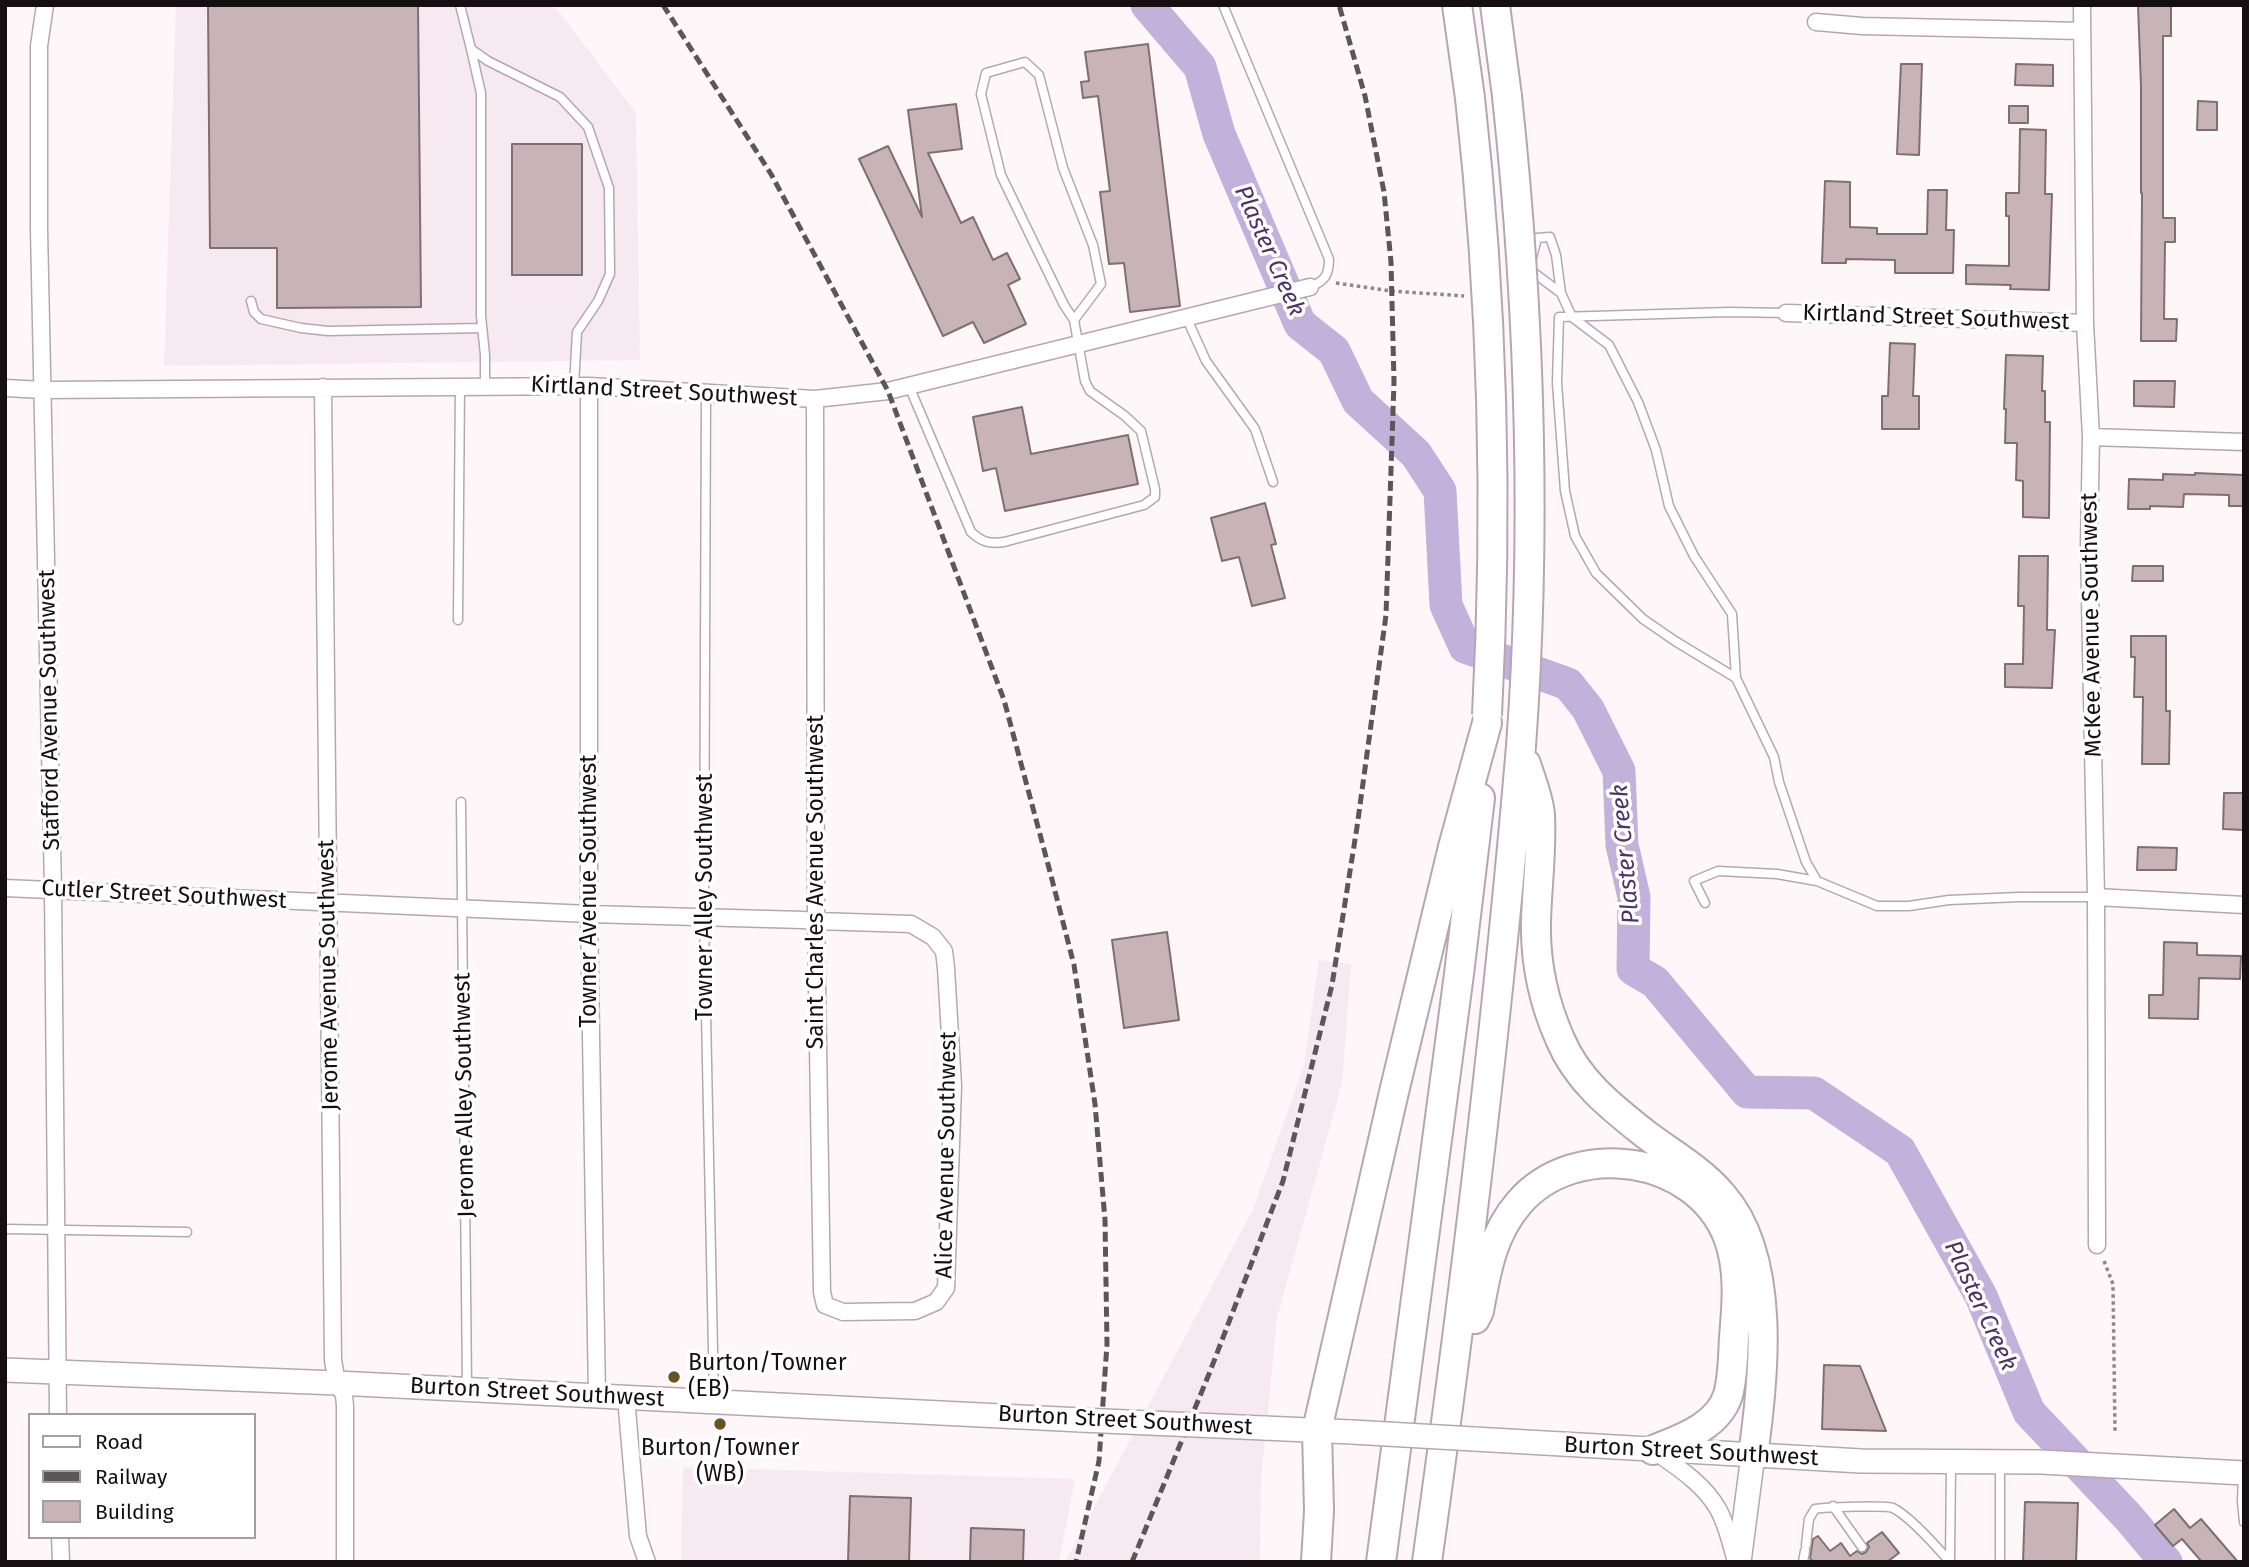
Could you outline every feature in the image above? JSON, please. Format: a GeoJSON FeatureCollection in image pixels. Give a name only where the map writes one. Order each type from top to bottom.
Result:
{"type":"FeatureCollection","features":[{"type":"Feature","properties":{"kind":"highway"},"geometry":{"type":"LineString","coordinates":[[1381,1562],[1461,962],[1487,719],[1493,557],[1493,405],[1483,239],[1470,98],[1457,5]]}},
{"type":"Feature","properties":{"kind":"highway"},"geometry":{"type":"LineString","coordinates":[[1427,1562],[1457,1348],[1499,989],[1528,636],[1530,449],[1521,242],[1495,5]]}},
{"type":"Feature","properties":{"kind":"highway"},"geometry":{"type":"LineString","coordinates":[[1316,1562],[1319,1511],[1317,1430],[1394,1092],[1487,719]]}},
{"type":"Feature","properties":{"kind":"highway"},"geometry":{"type":"LineString","coordinates":[[1521,746],[1540,813],[1536,950],[1545,996],[1561,1044],[1597,1094],[1715,1187],[1740,1220],[1752,1251],[1760,1291],[1762,1330],[1759,1414],[1753,1455]]}},
{"type":"Feature","properties":{"kind":"highway"},"geometry":{"type":"LineString","coordinates":[[1457,1348],[1479,1311],[1487,1267],[1501,1230],[1519,1203],[1532,1190],[1560,1173],[1600,1163],[1637,1164],[1668,1176],[1698,1195],[1709,1206],[1727,1234],[1736,1276],[1735,1324],[1726,1401],[1703,1427],[1653,1450]]}},
{"type":"Feature","properties":{"kind":"main road","name":"Burton Street Southwest"},"geometry":{"type":"LineString","coordinates":[[5,1370],[337,1383],[1317,1430],[1861,1461],[2042,1462],[2244,1473]]}},
{"type":"Feature","properties":{"kind":"main road"},"geometry":{"type":"LineString","coordinates":[[1737,1562],[1753,1455]]}},
{"type":"Feature","properties":{"kind":"street","name":"Stafford Avenue Southwest"},"geometry":{"type":"LineString","coordinates":[[45,5],[39,46],[39,229],[53,890],[58,1413]]}},
{"type":"Feature","properties":{"kind":"street","name":"McKee Avenue Southwest"},"geometry":{"type":"LineString","coordinates":[[2082,5],[2085,323],[2091,437],[2089,547],[2096,897],[2097,1245]]}},
{"type":"Feature","properties":{"kind":"street"},"geometry":{"type":"LineString","coordinates":[[1816,22],[1862,26],[2082,31]]}},
{"type":"Feature","properties":{"kind":"street","name":"Kirtland Street Southwest"},"geometry":{"type":"LineString","coordinates":[[5,388],[44,390],[582,386],[815,399],[888,391],[1272,298],[1317,284]]}},
{"type":"Feature","properties":{"kind":"street","name":"Kirtland Street Southwest"},"geometry":{"type":"LineString","coordinates":[[1786,313],[2085,323]]}},
{"type":"Feature","properties":{"kind":"street","name":"Towner Avenue Southwest"},"geometry":{"type":"LineString","coordinates":[[582,386],[597,1397]]}},
{"type":"Feature","properties":{"kind":"street","name":"Jerome Avenue Southwest"},"geometry":{"type":"LineString","coordinates":[[323,387],[333,1360],[345,1406],[345,1562]]}},
{"type":"Feature","properties":{"kind":"street","name":"Saint Charles Avenue Southwest"},"geometry":{"type":"LineString","coordinates":[[815,399],[816,921],[822,1292],[825,1305],[843,1312],[883,1313]]}},
{"type":"Feature","properties":{"kind":"street"},"geometry":{"type":"LineString","coordinates":[[2091,437],[2244,442]]}},
{"type":"Feature","properties":{"kind":"street","name":"Cutler Street Southwest"},"geometry":{"type":"LineString","coordinates":[[5,888],[589,914],[911,924]]}},
{"type":"Feature","properties":{"kind":"street"},"geometry":{"type":"LineString","coordinates":[[2096,897],[2244,905]]}},
{"type":"Feature","properties":{"kind":"street","name":"Alice Avenue Southwest"},"geometry":{"type":"LineString","coordinates":[[883,1313],[915,1311],[936,1302],[946,1287],[953,1086],[946,968],[944,951],[933,937],[911,924]]}},
{"type":"Feature","properties":{"kind":"street"},"geometry":{"type":"LineString","coordinates":[[626,1398],[638,1536],[637,1562]]}},
{"type":"Feature","properties":{"kind":"street"},"geometry":{"type":"LineString","coordinates":[[1653,1450],[1690,1476],[1712,1500],[1723,1520],[1737,1562]]}},
{"type":"Feature","properties":{"kind":"street"},"geometry":{"type":"LineString","coordinates":[[638,1536],[647,1562]]}},
{"type":"Feature","properties":{"kind":"street"},"geometry":{"type":"LineString","coordinates":[[61,1539],[61,1562]]}},
{"type":"Feature","properties":{"kind":"lane"},"geometry":{"type":"LineString","coordinates":[[460,5],[481,93],[480,198],[485,386]]}},
{"type":"Feature","properties":{"kind":"lane"},"geometry":{"type":"LineString","coordinates":[[1223,5],[1329,259],[1329,271],[1317,284]]}},
{"type":"Feature","properties":{"kind":"lane"},"geometry":{"type":"LineString","coordinates":[[471,49],[488,61],[561,97],[588,127],[609,188],[610,274],[598,301],[577,331],[582,386]]}},
{"type":"Feature","properties":{"kind":"lane"},"geometry":{"type":"LineString","coordinates":[[909,386],[971,532],[980,540],[991,544],[1004,542],[1143,506],[1154,497],[1155,489],[1141,431],[1090,391],[1077,346],[1074,320],[1000,175],[981,94],[986,73],[1025,62],[1039,75],[1063,168],[1093,245],[1101,284],[1074,320]]}},
{"type":"Feature","properties":{"kind":"lane"},"geometry":{"type":"LineString","coordinates":[[1561,293],[1530,270],[1537,238],[1550,237],[1556,255],[1561,293],[1573,317],[1609,345],[1637,402],[1656,450],[1669,506],[1694,556],[1732,614],[1736,678],[1774,757],[1779,782],[1805,862],[1817,881]]}},
{"type":"Feature","properties":{"kind":"lane"},"geometry":{"type":"LineString","coordinates":[[251,301],[254,312],[261,319],[301,328],[328,331],[482,328]]}},
{"type":"Feature","properties":{"kind":"lane"},"geometry":{"type":"LineString","coordinates":[[1736,678],[1643,619],[1595,573],[1575,536],[1565,491],[1557,383],[1559,317],[1786,313]]}},
{"type":"Feature","properties":{"kind":"lane"},"geometry":{"type":"LineString","coordinates":[[1187,319],[1206,361],[1255,429],[1273,482]]}},
{"type":"Feature","properties":{"kind":"lane"},"geometry":{"type":"LineString","coordinates":[[458,620],[460,386]]}},
{"type":"Feature","properties":{"kind":"lane","name":"Towner Alley Southwest"},"geometry":{"type":"LineString","coordinates":[[706,393],[704,917],[714,1402]]}},
{"type":"Feature","properties":{"kind":"lane","name":"Jerome Alley Southwest"},"geometry":{"type":"LineString","coordinates":[[461,802],[467,1390]]}},
{"type":"Feature","properties":{"kind":"lane"},"geometry":{"type":"LineString","coordinates":[[1705,902],[1694,881],[1718,871],[1777,874],[1817,881],[1877,906],[1909,906],[1977,899],[2096,897]]}},
{"type":"Feature","properties":{"kind":"lane"},"geometry":{"type":"LineString","coordinates":[[5,1229],[187,1231]]}},
{"type":"Feature","properties":{"kind":"lane"},"geometry":{"type":"LineString","coordinates":[[2000,1462],[2000,1562]]}},
{"type":"Feature","properties":{"kind":"lane"},"geometry":{"type":"LineString","coordinates":[[1950,1561],[1951,1463]]}},
{"type":"Feature","properties":{"kind":"lane"},"geometry":{"type":"LineString","coordinates":[[2244,1473],[2244,1522]]}},
{"type":"Feature","properties":{"kind":"lane"},"geometry":{"type":"LineString","coordinates":[[1803,1562],[1809,1519],[1815,1508],[1833,1506],[1891,1506],[1950,1561]]}},
{"type":"Feature","properties":{"kind":"lane"},"geometry":{"type":"LineString","coordinates":[[1833,1506],[1862,1547]]}},
{"type":"Feature","properties":{"kind":"path"},"geometry":{"type":"LineString","coordinates":[[1317,284],[1464,296]]}},
{"type":"Feature","properties":{"kind":"path"},"geometry":{"type":"LineString","coordinates":[[2097,1245],[2113,1284],[2115,1432]]}},
{"type":"Feature","properties":{"kind":"shaded area"},"geometry":{"type":"Polygon","coordinates":[[[176,5],[554,5],[636,113],[640,360],[164,366],[176,5]]]}},
{"type":"Feature","properties":{"kind":"shaded area"},"geometry":{"type":"Polygon","coordinates":[[[1319,960],[1351,964],[1342,1084],[1277,1318],[1261,1480],[1260,1562],[1065,1562],[1253,1209],[1304,1065],[1319,960]]]}},
{"type":"Feature","properties":{"kind":"shaded area"},"geometry":{"type":"Polygon","coordinates":[[[683,1467],[1075,1479],[1059,1562],[681,1562],[683,1467]]]}},
{"type":"Feature","properties":{"kind":"building"},"geometry":{"type":"Polygon","coordinates":[[[208,5],[418,5],[421,307],[277,308],[277,248],[210,248],[208,5]]]}},
{"type":"Feature","properties":{"kind":"building"},"geometry":{"type":"Polygon","coordinates":[[[2138,5],[2171,5],[2171,36],[2163,36],[2163,218],[2175,218],[2175,242],[2165,242],[2164,319],[2177,319],[2176,341],[2141,341],[2142,193],[2138,5]]]}},
{"type":"Feature","properties":{"kind":"building"},"geometry":{"type":"Polygon","coordinates":[[[1148,44],[1180,306],[1130,312],[1124,263],[1109,264],[1100,192],[1110,191],[1098,96],[1083,98],[1081,82],[1089,81],[1085,52],[1148,44]]]}},
{"type":"Feature","properties":{"kind":"building"},"geometry":{"type":"Polygon","coordinates":[[[1901,64],[1922,64],[1919,155],[1897,154],[1901,64]]]}},
{"type":"Feature","properties":{"kind":"building"},"geometry":{"type":"Polygon","coordinates":[[[2016,64],[2053,65],[2053,86],[2015,85],[2016,64]]]}},
{"type":"Feature","properties":{"kind":"building"},"geometry":{"type":"Polygon","coordinates":[[[2198,101],[2217,102],[2217,130],[2197,130],[2198,101]]]}},
{"type":"Feature","properties":{"kind":"building"},"geometry":{"type":"Polygon","coordinates":[[[956,104],[962,149],[928,153],[961,223],[973,217],[993,260],[1007,253],[1020,279],[1008,285],[1026,324],[984,343],[973,322],[943,336],[859,159],[888,146],[922,217],[908,110],[956,104]]]}},
{"type":"Feature","properties":{"kind":"building"},"geometry":{"type":"Polygon","coordinates":[[[2009,106],[2028,106],[2028,123],[2009,123],[2009,106]]]}},
{"type":"Feature","properties":{"kind":"building"},"geometry":{"type":"Polygon","coordinates":[[[2020,129],[2046,130],[2045,194],[2052,194],[2049,290],[2010,289],[2011,285],[1966,284],[1966,265],[2009,266],[2006,193],[2019,193],[2020,129]]]}},
{"type":"Feature","properties":{"kind":"building"},"geometry":{"type":"Polygon","coordinates":[[[512,144],[582,144],[582,275],[512,275],[512,144]]]}},
{"type":"Feature","properties":{"kind":"building"},"geometry":{"type":"Polygon","coordinates":[[[1825,181],[1850,182],[1850,227],[1877,228],[1877,234],[1927,234],[1928,190],[1947,190],[1946,230],[1954,230],[1953,273],[1895,273],[1895,260],[1846,259],[1846,263],[1822,263],[1825,181]]]}},
{"type":"Feature","properties":{"kind":"building"},"geometry":{"type":"Polygon","coordinates":[[[1890,343],[1915,344],[1913,396],[1919,396],[1919,429],[1882,429],[1882,396],[1888,396],[1890,343]]]}},
{"type":"Feature","properties":{"kind":"building"},"geometry":{"type":"Polygon","coordinates":[[[2006,355],[2043,356],[2045,422],[2050,422],[2049,518],[2023,517],[2023,481],[2016,480],[2017,443],[2005,443],[2006,355]]]}},
{"type":"Feature","properties":{"kind":"building"},"geometry":{"type":"Polygon","coordinates":[[[2134,381],[2175,381],[2174,407],[2134,406],[2134,381]]]}},
{"type":"Feature","properties":{"kind":"building"},"geometry":{"type":"Polygon","coordinates":[[[1022,407],[1031,454],[1128,435],[1138,484],[1005,511],[996,468],[983,471],[973,417],[1022,407]]]}},
{"type":"Feature","properties":{"kind":"building"},"geometry":{"type":"Polygon","coordinates":[[[2163,474],[2244,475],[2244,506],[2229,506],[2229,495],[2184,494],[2183,507],[2150,506],[2150,509],[2128,509],[2129,479],[2163,480],[2163,474]]]}},
{"type":"Feature","properties":{"kind":"building"},"geometry":{"type":"Polygon","coordinates":[[[1265,503],[1276,544],[1271,545],[1285,598],[1252,606],[1239,557],[1222,561],[1211,518],[1265,503]]]}},
{"type":"Feature","properties":{"kind":"building"},"geometry":{"type":"Polygon","coordinates":[[[2019,556],[2048,556],[2047,630],[2055,630],[2052,688],[2005,687],[2005,664],[2023,664],[2024,606],[2018,606],[2019,556]]]}},
{"type":"Feature","properties":{"kind":"building"},"geometry":{"type":"Polygon","coordinates":[[[2133,566],[2163,566],[2163,581],[2132,581],[2133,566]]]}},
{"type":"Feature","properties":{"kind":"building"},"geometry":{"type":"Polygon","coordinates":[[[2131,636],[2166,636],[2166,711],[2170,711],[2169,764],[2142,764],[2143,697],[2134,697],[2135,657],[2131,657],[2131,636]]]}},
{"type":"Feature","properties":{"kind":"building"},"geometry":{"type":"Polygon","coordinates":[[[2224,793],[2244,793],[2244,830],[2223,829],[2224,793]]]}},
{"type":"Feature","properties":{"kind":"building"},"geometry":{"type":"Polygon","coordinates":[[[2138,847],[2177,848],[2176,870],[2137,870],[2138,847]]]}},
{"type":"Feature","properties":{"kind":"building"},"geometry":{"type":"Polygon","coordinates":[[[1167,932],[1179,1020],[1124,1028],[1112,940],[1167,932]]]}},
{"type":"Feature","properties":{"kind":"building"},"geometry":{"type":"Polygon","coordinates":[[[2164,942],[2197,943],[2197,955],[2241,956],[2240,979],[2199,978],[2198,1019],[2149,1018],[2149,995],[2163,995],[2164,942]]]}},
{"type":"Feature","properties":{"kind":"building"},"geometry":{"type":"Polygon","coordinates":[[[1824,1365],[1860,1366],[1886,1431],[1822,1429],[1824,1365]]]}},
{"type":"Feature","properties":{"kind":"building"},"geometry":{"type":"Polygon","coordinates":[[[850,1496],[911,1498],[909,1562],[848,1562],[850,1496]]]}},
{"type":"Feature","properties":{"kind":"building"},"geometry":{"type":"Polygon","coordinates":[[[2025,1502],[2078,1503],[2076,1562],[2023,1562],[2025,1502]]]}},
{"type":"Feature","properties":{"kind":"building"},"geometry":{"type":"Polygon","coordinates":[[[2174,1509],[2190,1528],[2201,1519],[2238,1562],[2202,1562],[2182,1539],[2173,1546],[2155,1525],[2174,1509]]]}},
{"type":"Feature","properties":{"kind":"building"},"geometry":{"type":"Polygon","coordinates":[[[971,1528],[1024,1530],[1023,1562],[970,1562],[971,1528]]]}},
{"type":"Feature","properties":{"kind":"building"},"geometry":{"type":"Polygon","coordinates":[[[1882,1532],[1899,1553],[1887,1562],[1813,1562],[1810,1558],[1813,1539],[1818,1536],[1830,1551],[1841,1543],[1850,1556],[1857,1551],[1862,1554],[1866,1552],[1869,1547],[1867,1543],[1882,1532]]]}},
{"type":"Feature","properties":{"kind":"waterway","name":"Plaster Creek"},"geometry":{"type":"LineString","coordinates":[[1147,5],[1200,67],[1219,134],[1300,324],[1334,351],[1358,401],[1416,454],[1440,491],[1446,605],[1465,647],[1568,684],[1588,709],[1619,771],[1622,845],[1634,897],[1633,969],[1655,982],[1747,1092],[1814,1093],[1900,1151],[1981,1296],[2029,1412],[2129,1518],[2166,1562]]}},
{"type":"Feature","properties":{"kind":"railway"},"geometry":{"type":"LineString","coordinates":[[663,5],[771,174],[888,391],[1004,700],[1049,868],[1074,965],[1095,1104],[1105,1220],[1107,1344],[1099,1461],[1076,1562]]}},
{"type":"Feature","properties":{"kind":"railway"},"geometry":{"type":"LineString","coordinates":[[1132,1562],[1209,1374],[1283,1181],[1332,985],[1386,615],[1394,382],[1391,262],[1384,192],[1365,96],[1339,5]]}},
{"type":"Feature","properties":{"kind":"place","name":"Burton/Towner (EB)"},"geometry":{"type":"Point","coordinates":[674,1377]}},
{"type":"Feature","properties":{"kind":"place","name":"Burton/Towner (WB)"},"geometry":{"type":"Point","coordinates":[720,1424]}}]}
